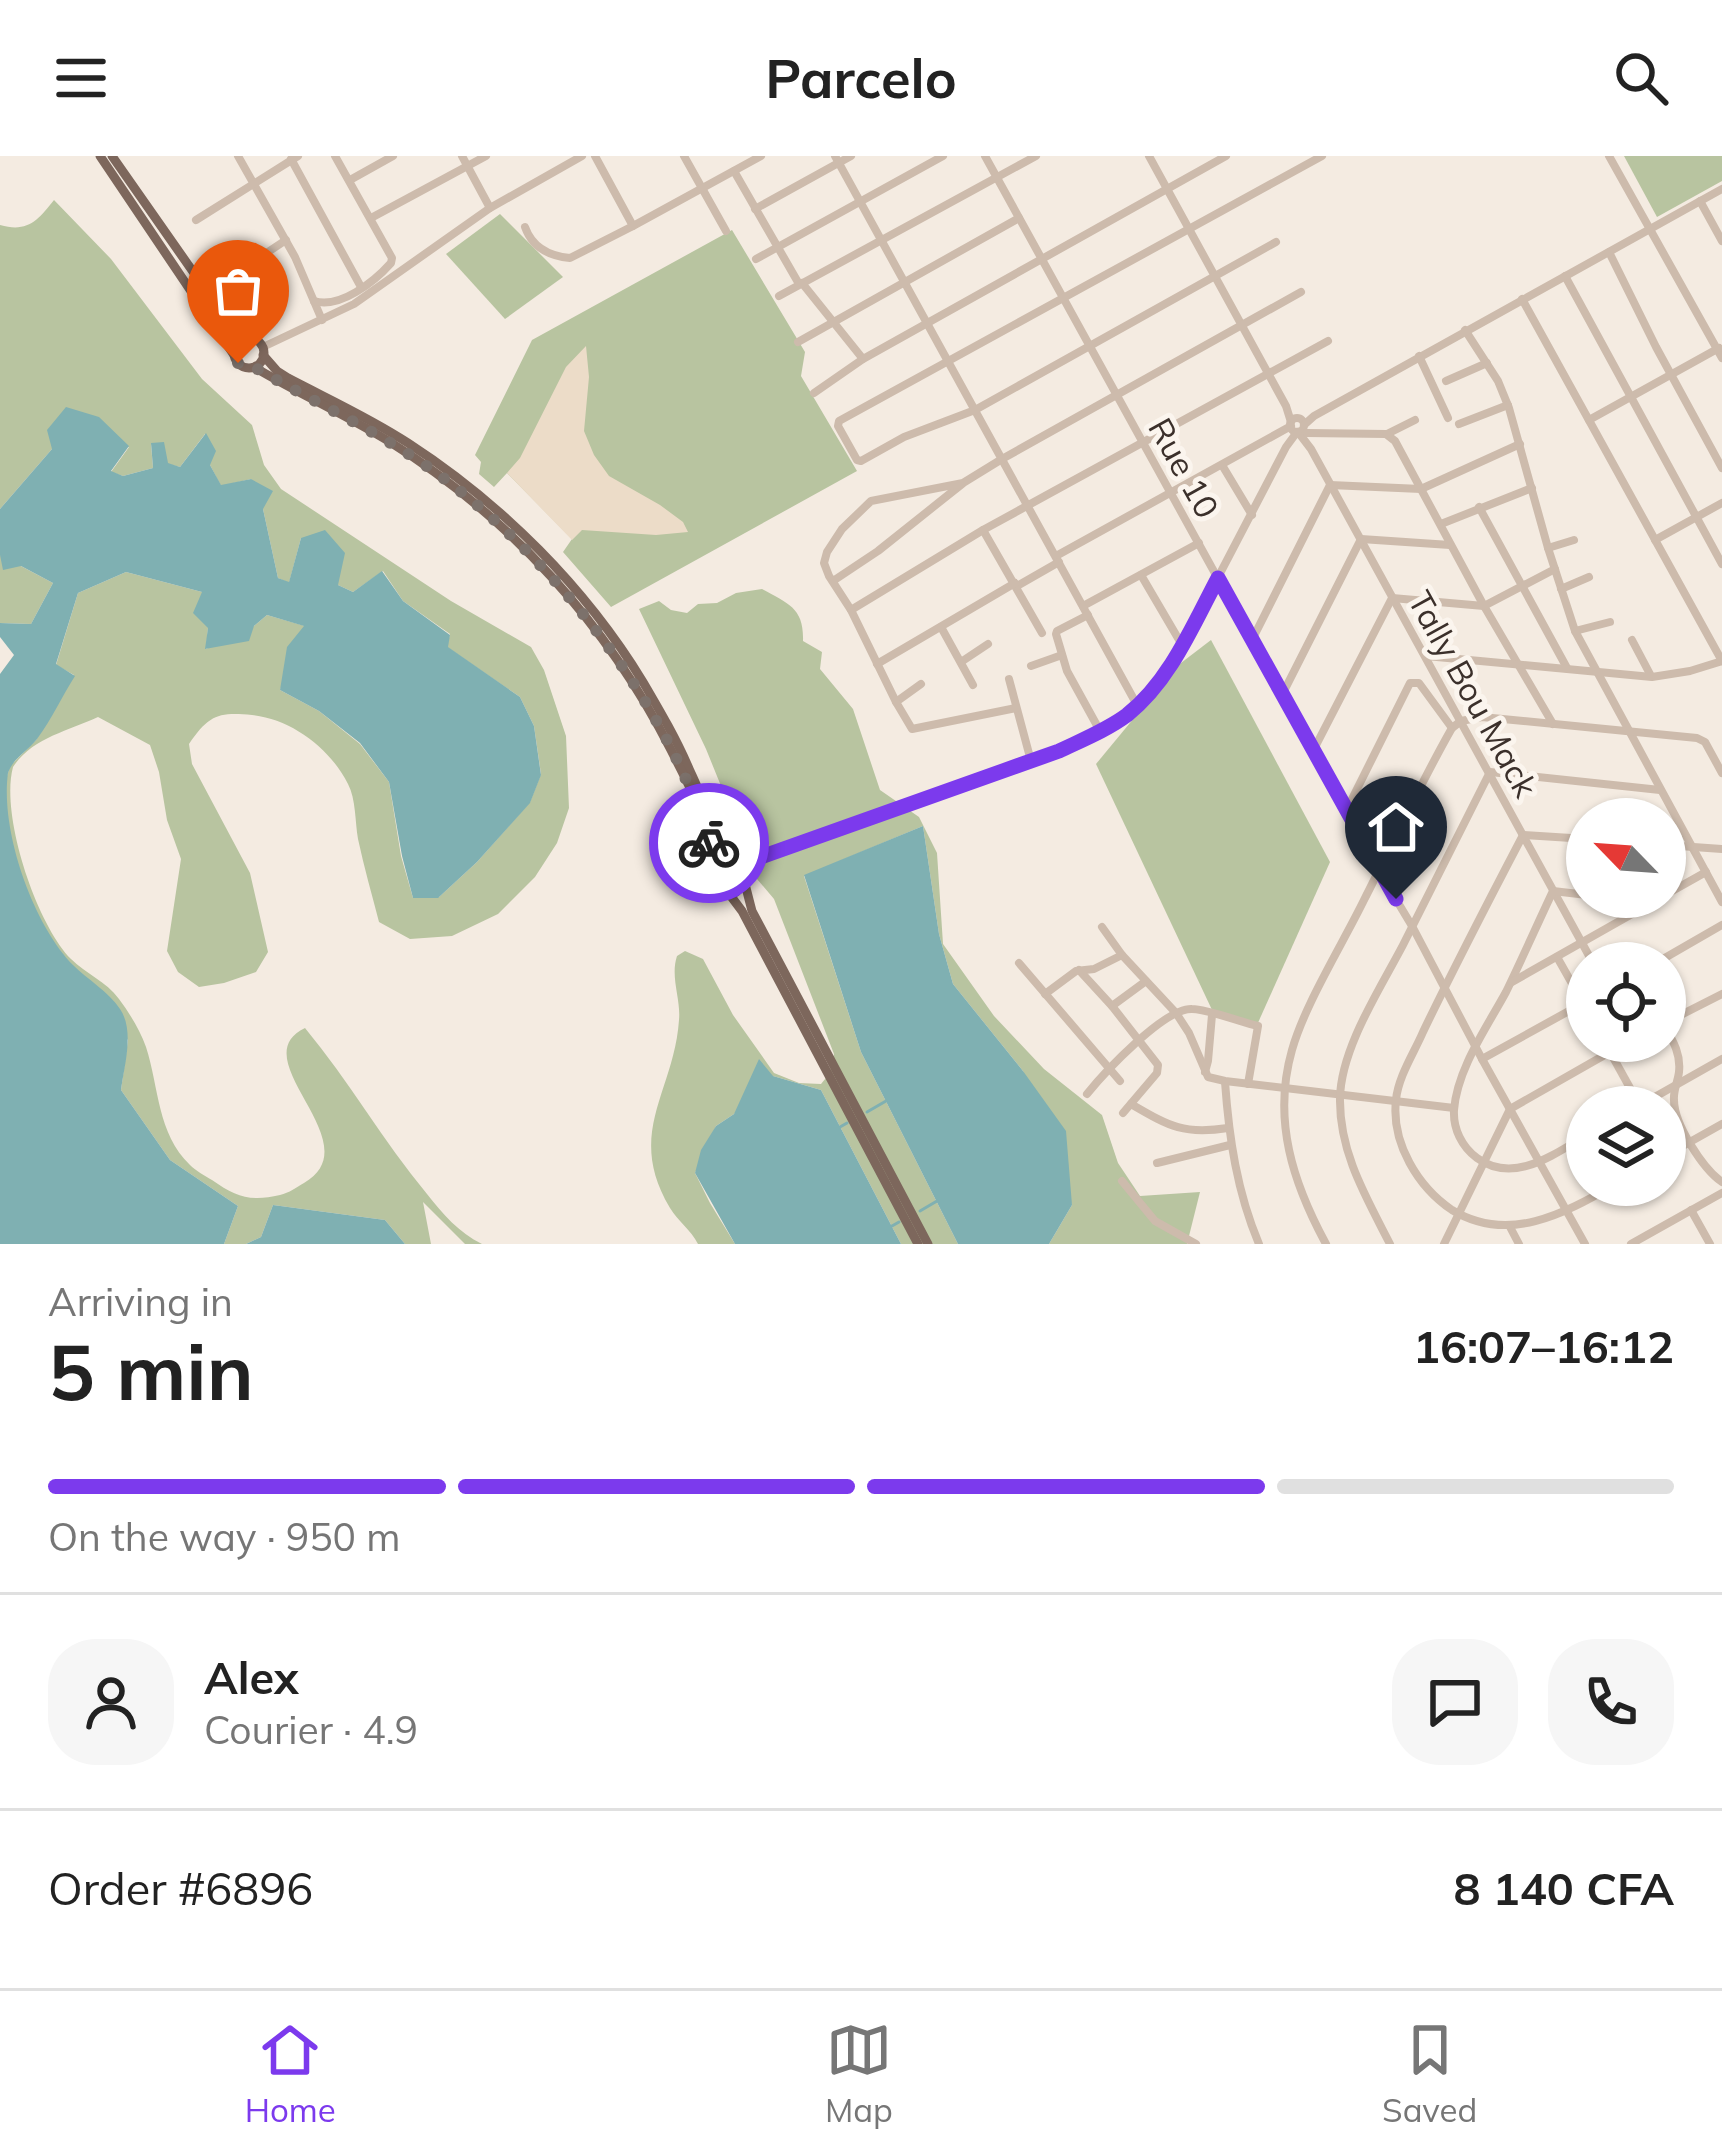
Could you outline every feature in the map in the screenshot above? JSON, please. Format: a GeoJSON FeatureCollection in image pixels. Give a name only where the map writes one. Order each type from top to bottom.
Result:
{"type":"FeatureCollection","features":[{"type":"Feature","properties":{"kind":"main road"},"geometry":{"type":"LineString","coordinates":[[100,156],[241,366],[254,367],[432,470],[524,548],[577,604],[660,729],[704,824],[709,882],[727,892],[742,911],[918,1244]]}},
{"type":"Feature","properties":{"kind":"main road"},"geometry":{"type":"LineString","coordinates":[[112,156],[244,339]]}},
{"type":"Feature","properties":{"kind":"main road"},"geometry":{"type":"LineString","coordinates":[[234,355],[235,346],[244,339],[255,339],[288,378],[366,418],[436,462],[530,540],[584,599],[660,712],[719,837],[744,863],[752,911],[928,1244]]}},
{"type":"Feature","properties":{"kind":"main road"},"geometry":{"type":"LineString","coordinates":[[254,367],[263,351]]}},
{"type":"Feature","properties":{"kind":"main road"},"geometry":{"type":"LineString","coordinates":[[709,861],[718,853],[731,852]]}},
{"type":"Feature","properties":{"kind":"main road"},"geometry":{"type":"LineString","coordinates":[[727,892],[744,880]]}},
{"type":"Feature","properties":{"kind":"street"},"geometry":{"type":"LineString","coordinates":[[238,156],[286,240],[322,321]]}},
{"type":"Feature","properties":{"kind":"street"},"geometry":{"type":"LineString","coordinates":[[314,301],[334,303],[361,287],[392,258],[335,156]]}},
{"type":"Feature","properties":{"kind":"street"},"geometry":{"type":"LineString","coordinates":[[350,180],[393,156]]}},
{"type":"Feature","properties":{"kind":"street"},"geometry":{"type":"LineString","coordinates":[[462,156],[490,208]]}},
{"type":"Feature","properties":{"kind":"street"},"geometry":{"type":"LineString","coordinates":[[371,218],[486,156]]}},
{"type":"Feature","properties":{"kind":"street"},"geometry":{"type":"LineString","coordinates":[[263,351],[366,297],[490,208],[582,156]]}},
{"type":"Feature","properties":{"kind":"street"},"geometry":{"type":"LineString","coordinates":[[595,156],[633,226]]}},
{"type":"Feature","properties":{"kind":"street"},"geometry":{"type":"LineString","coordinates":[[685,156],[726,231]]}},
{"type":"Feature","properties":{"kind":"street"},"geometry":{"type":"LineString","coordinates":[[525,226],[530,240],[540,248],[570,257],[761,156]]}},
{"type":"Feature","properties":{"kind":"street"},"geometry":{"type":"LineString","coordinates":[[755,209],[837,159],[851,156]]}},
{"type":"Feature","properties":{"kind":"street"},"geometry":{"type":"LineString","coordinates":[[756,259],[943,156]]}},
{"type":"Feature","properties":{"kind":"street","name":"Rue 10"},"geometry":{"type":"LineString","coordinates":[[985,156],[1585,1244]]}},
{"type":"Feature","properties":{"kind":"street"},"geometry":{"type":"LineString","coordinates":[[779,296],[1036,156]]}},
{"type":"Feature","properties":{"kind":"street","name":"Tally Bou Mack"},"geometry":{"type":"LineString","coordinates":[[1149,156],[1582,942]]}},
{"type":"Feature","properties":{"kind":"street"},"geometry":{"type":"LineString","coordinates":[[814,392],[863,359],[1226,156]]}},
{"type":"Feature","properties":{"kind":"street"},"geometry":{"type":"LineString","coordinates":[[1276,242],[975,410],[904,437],[862,461],[838,426],[839,421],[1322,156]]}},
{"type":"Feature","properties":{"kind":"street"},"geometry":{"type":"LineString","coordinates":[[1589,420],[1720,351],[1609,156]]}},
{"type":"Feature","properties":{"kind":"street"},"geometry":{"type":"LineString","coordinates":[[196,220],[294,158],[361,287]]}},
{"type":"Feature","properties":{"kind":"street"},"geometry":{"type":"LineString","coordinates":[[837,159],[1137,706]]}},
{"type":"Feature","properties":{"kind":"street"},"geometry":{"type":"LineString","coordinates":[[734,171],[800,284],[863,359]]}},
{"type":"Feature","properties":{"kind":"street"},"geometry":{"type":"LineString","coordinates":[[877,664],[1222,464],[1722,189]]}},
{"type":"Feature","properties":{"kind":"street"},"geometry":{"type":"LineString","coordinates":[[1700,201],[1722,241]]}},
{"type":"Feature","properties":{"kind":"street"},"geometry":{"type":"LineString","coordinates":[[798,343],[1019,218]]}},
{"type":"Feature","properties":{"kind":"street"},"geometry":{"type":"LineString","coordinates":[[229,278],[286,240]]}},
{"type":"Feature","properties":{"kind":"street"},"geometry":{"type":"LineString","coordinates":[[1608,251],[1722,468]]}},
{"type":"Feature","properties":{"kind":"street"},"geometry":{"type":"LineString","coordinates":[[1564,276],[1722,565]]}},
{"type":"Feature","properties":{"kind":"street"},"geometry":{"type":"LineString","coordinates":[[833,580],[1002,459],[1301,292]]}},
{"type":"Feature","properties":{"kind":"street"},"geometry":{"type":"LineString","coordinates":[[1425,656],[1652,677],[1722,661],[1522,299]]}},
{"type":"Feature","properties":{"kind":"street"},"geometry":{"type":"LineString","coordinates":[[1466,330],[1508,405],[1575,631],[1722,902]]}},
{"type":"Feature","properties":{"kind":"street"},"geometry":{"type":"LineString","coordinates":[[851,610],[983,530],[1328,341]]}},
{"type":"Feature","properties":{"kind":"street"},"geometry":{"type":"LineString","coordinates":[[1419,356],[1448,418]]}},
{"type":"Feature","properties":{"kind":"street"},"geometry":{"type":"LineString","coordinates":[[1446,381],[1487,363]]}},
{"type":"Feature","properties":{"kind":"street"},"geometry":{"type":"LineString","coordinates":[[1459,424],[1508,405]]}},
{"type":"Feature","properties":{"kind":"street"},"geometry":{"type":"LineString","coordinates":[[1298,426],[1386,434],[1415,420]]}},
{"type":"Feature","properties":{"kind":"street"},"geometry":{"type":"LineString","coordinates":[[744,863],[1059,751],[1137,706],[1183,645],[1298,426]]}},
{"type":"Feature","properties":{"kind":"street"},"geometry":{"type":"LineString","coordinates":[[1386,434],[1395,441],[1553,724]]}},
{"type":"Feature","properties":{"kind":"street"},"geometry":{"type":"LineString","coordinates":[[1252,640],[1330,485],[1420,489],[1520,444]]}},
{"type":"Feature","properties":{"kind":"street"},"geometry":{"type":"LineString","coordinates":[[1285,449],[1302,446],[1312,451]]}},
{"type":"Feature","properties":{"kind":"street"},"geometry":{"type":"LineString","coordinates":[[1222,464],[1252,514]]}},
{"type":"Feature","properties":{"kind":"street"},"geometry":{"type":"LineString","coordinates":[[963,483],[871,501],[842,529],[824,563],[909,726],[916,729],[1016,708]]}},
{"type":"Feature","properties":{"kind":"street"},"geometry":{"type":"LineString","coordinates":[[1441,524],[1532,488]]}},
{"type":"Feature","properties":{"kind":"street"},"geometry":{"type":"LineString","coordinates":[[1655,540],[1722,503]]}},
{"type":"Feature","properties":{"kind":"street"},"geometry":{"type":"LineString","coordinates":[[1479,507],[1567,668]]}},
{"type":"Feature","properties":{"kind":"street"},"geometry":{"type":"LineString","coordinates":[[983,530],[1042,633]]}},
{"type":"Feature","properties":{"kind":"street"},"geometry":{"type":"LineString","coordinates":[[1282,694],[1361,539],[1451,545]]}},
{"type":"Feature","properties":{"kind":"street"},"geometry":{"type":"LineString","coordinates":[[1548,548],[1574,540]]}},
{"type":"Feature","properties":{"kind":"street"},"geometry":{"type":"LineString","coordinates":[[1100,730],[1067,671],[1056,632],[1141,574],[1199,543]]}},
{"type":"Feature","properties":{"kind":"street"},"geometry":{"type":"LineString","coordinates":[[1313,751],[1392,598],[1484,606],[1555,569]]}},
{"type":"Feature","properties":{"kind":"street"},"geometry":{"type":"LineString","coordinates":[[1141,574],[1183,645]]}},
{"type":"Feature","properties":{"kind":"street"},"geometry":{"type":"LineString","coordinates":[[1561,589],[1589,577]]}},
{"type":"Feature","properties":{"kind":"street"},"geometry":{"type":"LineString","coordinates":[[1575,631],[1610,622]]}},
{"type":"Feature","properties":{"kind":"street"},"geometry":{"type":"LineString","coordinates":[[941,627],[973,685]]}},
{"type":"Feature","properties":{"kind":"street"},"geometry":{"type":"LineString","coordinates":[[1632,640],[1652,677]]}},
{"type":"Feature","properties":{"kind":"street"},"geometry":{"type":"LineString","coordinates":[[961,662],[988,644]]}},
{"type":"Feature","properties":{"kind":"street"},"geometry":{"type":"LineString","coordinates":[[1031,666],[1062,655]]}},
{"type":"Feature","properties":{"kind":"street"},"geometry":{"type":"LineString","coordinates":[[1009,679],[1031,761]]}},
{"type":"Feature","properties":{"kind":"street"},"geometry":{"type":"LineString","coordinates":[[1346,811],[1410,683],[1419,683],[1452,728]]}},
{"type":"Feature","properties":{"kind":"street"},"geometry":{"type":"LineString","coordinates":[[896,701],[921,684]]}},
{"type":"Feature","properties":{"kind":"street"},"geometry":{"type":"LineString","coordinates":[[1326,1244],[1301,1198],[1290,1159],[1285,1089],[1291,1051],[1452,728],[1482,717],[1701,740],[1722,773]]}},
{"type":"Feature","properties":{"kind":"street"},"geometry":{"type":"LineString","coordinates":[[1390,1244],[1350,1162],[1342,1134],[1340,1093],[1353,1046],[1490,772],[1660,790]]}},
{"type":"Feature","properties":{"kind":"street"},"geometry":{"type":"LineString","coordinates":[[1566,838],[1523,835],[1444,987],[1396,1100],[1405,1154],[1414,1174],[1436,1199],[1459,1214],[1510,1227],[1540,1222],[1578,1206]]}},
{"type":"Feature","properties":{"kind":"street"},"geometry":{"type":"LineString","coordinates":[[1686,847],[1722,849]]}},
{"type":"Feature","properties":{"kind":"street"},"geometry":{"type":"LineString","coordinates":[[1686,883],[1706,872]]}},
{"type":"Feature","properties":{"kind":"street"},"geometry":{"type":"LineString","coordinates":[[1566,893],[1553,891],[1476,1048],[1454,1108],[1457,1133],[1483,1162],[1526,1168],[1566,1147]]}},
{"type":"Feature","properties":{"kind":"street"},"geometry":{"type":"LineString","coordinates":[[1582,942],[1624,918]]}},
{"type":"Feature","properties":{"kind":"street"},"geometry":{"type":"LineString","coordinates":[[1686,946],[1722,925]]}},
{"type":"Feature","properties":{"kind":"street"},"geometry":{"type":"LineString","coordinates":[[1102,927],[1176,1013],[1204,1073],[1225,1082],[1454,1108]]}},
{"type":"Feature","properties":{"kind":"street"},"geometry":{"type":"LineString","coordinates":[[1509,984],[1566,952]]}},
{"type":"Feature","properties":{"kind":"street"},"geometry":{"type":"LineString","coordinates":[[1045,994],[1078,970],[1094,969],[1122,955]]}},
{"type":"Feature","properties":{"kind":"street"},"geometry":{"type":"LineString","coordinates":[[1557,957],[1566,972]]}},
{"type":"Feature","properties":{"kind":"street"},"geometry":{"type":"LineString","coordinates":[[1019,962],[1120,1081]]}},
{"type":"Feature","properties":{"kind":"street"},"geometry":{"type":"LineString","coordinates":[[1078,970],[1159,1067],[1124,1113]]}},
{"type":"Feature","properties":{"kind":"street"},"geometry":{"type":"LineString","coordinates":[[1112,1006],[1146,981]]}},
{"type":"Feature","properties":{"kind":"street"},"geometry":{"type":"LineString","coordinates":[[1686,1014],[1722,994]]}},
{"type":"Feature","properties":{"kind":"street"},"geometry":{"type":"LineString","coordinates":[[1087,1094],[1107,1068],[1139,1040],[1176,1013],[1195,1009],[1258,1026],[1248,1084]]}},
{"type":"Feature","properties":{"kind":"street"},"geometry":{"type":"LineString","coordinates":[[1204,1073],[1212,1015]]}},
{"type":"Feature","properties":{"kind":"street"},"geometry":{"type":"LineString","coordinates":[[1482,1059],[1566,1015]]}},
{"type":"Feature","properties":{"kind":"street"},"geometry":{"type":"LineString","coordinates":[[1673,1086],[1722,1059]]}},
{"type":"Feature","properties":{"kind":"street"},"geometry":{"type":"LineString","coordinates":[[1448,1242],[1510,1109],[1592,1062]]}},
{"type":"Feature","properties":{"kind":"street"},"geometry":{"type":"LineString","coordinates":[[1677,1062],[1675,1109],[1708,1170],[1722,1182]]}},
{"type":"Feature","properties":{"kind":"street"},"geometry":{"type":"LineString","coordinates":[[1225,1082],[1230,1145],[1259,1244]]}},
{"type":"Feature","properties":{"kind":"street"},"geometry":{"type":"LineString","coordinates":[[1131,1104],[1190,1131],[1228,1128]]}},
{"type":"Feature","properties":{"kind":"street"},"geometry":{"type":"LineString","coordinates":[[1686,1144],[1722,1124]]}},
{"type":"Feature","properties":{"kind":"street"},"geometry":{"type":"LineString","coordinates":[[1157,1163],[1230,1145]]}},
{"type":"Feature","properties":{"kind":"street"},"geometry":{"type":"LineString","coordinates":[[1122,1181],[1155,1221],[1196,1244]]}},
{"type":"Feature","properties":{"kind":"street"},"geometry":{"type":"LineString","coordinates":[[1631,1244],[1722,1193]]}},
{"type":"Feature","properties":{"kind":"street"},"geometry":{"type":"LineString","coordinates":[[1691,1210],[1710,1244]]}},
{"type":"Feature","properties":{"kind":"street"},"geometry":{"type":"LineString","coordinates":[[1510,1227],[1520,1244]]}},
{"type":"Feature","properties":{"kind":"green space"},"geometry":{"type":"Polygon","coordinates":[[[1624,156],[1722,156],[1722,181],[1657,217],[1624,156]]]}},
{"type":"Feature","properties":{"kind":"green space"},"geometry":{"type":"Polygon","coordinates":[[[54,200],[111,259],[202,379],[252,425],[264,465],[281,489],[451,601],[531,647],[544,670],[566,736],[569,808],[557,843],[535,877],[498,914],[452,936],[410,939],[379,922],[351,790],[331,759],[281,722],[252,715],[215,718],[189,744],[192,764],[250,873],[268,952],[256,972],[199,987],[178,972],[167,951],[181,859],[150,745],[98,717],[40,742],[13,767],[10,788],[16,839],[34,895],[71,959],[114,993],[134,1022],[146,1047],[171,1139],[195,1169],[236,1194],[261,1198],[290,1191],[321,1166],[324,1146],[318,1125],[287,1060],[289,1042],[305,1028],[433,1201],[459,1229],[482,1244],[465,1244],[423,1202],[431,1244],[405,1244],[385,1220],[273,1205],[261,1237],[246,1244],[224,1244],[238,1206],[170,1160],[121,1090],[128,1040],[44,930],[26,893],[2,816],[10,766],[36,740],[74,675],[56,665],[78,593],[126,572],[202,592],[206,649],[267,615],[305,626],[280,690],[319,711],[360,744],[389,782],[413,898],[439,897],[477,862],[530,802],[541,774],[534,726],[520,697],[447,647],[450,634],[403,601],[383,571],[353,592],[338,585],[301,538],[289,583],[278,578],[263,509],[251,479],[221,486],[210,465],[205,434],[180,467],[168,464],[151,444],[153,468],[123,476],[111,472],[129,447],[52,449],[0,509],[0,225],[32,223],[54,200]]]}},
{"type":"Feature","properties":{"kind":"green space"},"geometry":{"type":"Polygon","coordinates":[[[500,214],[563,277],[505,319],[446,254],[500,214]]]}},
{"type":"Feature","properties":{"kind":"green space"},"geometry":{"type":"Polygon","coordinates":[[[732,230],[805,352],[801,376],[857,471],[611,607],[563,552],[572,539],[507,473],[494,487],[479,474],[481,462],[475,455],[532,340],[732,230]]]}},
{"type":"Feature","properties":{"kind":"green space"},"geometry":{"type":"Polygon","coordinates":[[[0,555],[53,583],[31,624],[0,623],[0,555]]]}},
{"type":"Feature","properties":{"kind":"green space"},"geometry":{"type":"Polygon","coordinates":[[[762,589],[793,608],[801,621],[803,641],[822,652],[820,669],[853,709],[880,790],[919,817],[937,853],[943,944],[994,1016],[1044,1069],[1102,1115],[1118,1163],[1140,1196],[1200,1192],[1187,1244],[1049,1244],[1072,1205],[1023,1071],[953,984],[939,934],[923,826],[804,876],[861,1052],[958,1244],[901,1244],[821,1090],[773,1076],[716,1126],[695,1173],[735,1244],[698,1244],[670,1208],[657,1181],[652,1134],[675,1046],[677,956],[685,951],[703,959],[733,1015],[774,1073],[799,1083],[821,1084],[830,1073],[834,1054],[774,899],[746,866],[734,818],[706,749],[639,609],[659,601],[687,613],[698,604],[762,589]]]}},
{"type":"Feature","properties":{"kind":"green space"},"geometry":{"type":"Polygon","coordinates":[[[1211,640],[1330,862],[1257,1025],[1213,1012],[1096,764],[1177,666],[1211,640]]]}},
{"type":"Feature","properties":{"kind":"shaded area"},"geometry":{"type":"Polygon","coordinates":[[[586,346],[589,377],[584,431],[594,455],[609,476],[660,505],[683,522],[688,532],[656,535],[582,530],[572,540],[507,473],[520,458],[566,367],[586,346]]]}},
{"type":"Feature","properties":{"kind":"water"},"geometry":{"type":"Polygon","coordinates":[[[66,407],[99,417],[129,446],[111,471],[123,476],[153,468],[151,443],[164,442],[168,463],[180,467],[206,433],[216,451],[210,465],[221,485],[251,479],[273,491],[263,509],[278,578],[289,582],[301,538],[325,530],[345,553],[338,585],[353,592],[382,571],[403,601],[450,635],[448,647],[520,697],[534,726],[541,775],[530,803],[438,898],[413,898],[389,782],[360,743],[319,711],[280,690],[287,647],[304,626],[267,615],[254,626],[249,641],[205,649],[208,628],[193,613],[202,592],[126,572],[78,593],[56,664],[75,676],[42,731],[8,773],[9,822],[22,875],[45,926],[73,965],[110,997],[124,1018],[127,1049],[121,1090],[170,1160],[238,1206],[224,1244],[0,1244],[0,674],[14,655],[0,637],[0,623],[31,624],[53,583],[21,566],[3,570],[0,509],[52,449],[47,430],[66,407]]]}},
{"type":"Feature","properties":{"kind":"water"},"geometry":{"type":"Polygon","coordinates":[[[923,826],[939,934],[953,984],[1066,1131],[1072,1205],[1049,1244],[958,1244],[861,1052],[804,875],[923,826]]]}},
{"type":"Feature","properties":{"kind":"water"},"geometry":{"type":"Polygon","coordinates":[[[759,1059],[773,1076],[821,1090],[901,1244],[735,1244],[695,1173],[701,1150],[716,1126],[734,1114],[759,1059]]]}},
{"type":"Feature","properties":{"kind":"water"},"geometry":{"type":"Polygon","coordinates":[[[273,1205],[385,1220],[405,1244],[246,1244],[261,1237],[273,1205]]]}},
{"type":"Feature","properties":{"kind":"waterway"},"geometry":{"type":"LineString","coordinates":[[867,1112],[886,1101]]}},
{"type":"Feature","properties":{"kind":"waterway"},"geometry":{"type":"LineString","coordinates":[[840,1127],[847,1123]]}},
{"type":"Feature","properties":{"kind":"waterway"},"geometry":{"type":"LineString","coordinates":[[920,1211],[937,1201]]}},
{"type":"Feature","properties":{"kind":"waterway"},"geometry":{"type":"LineString","coordinates":[[892,1226],[899,1222]]}},
{"type":"Feature","properties":{"kind":"way so far"},"geometry":{"type":"LineString","coordinates":[[238,363],[254,367],[391,443],[473,501],[524,548],[577,604],[634,685],[677,763],[709,843]]}},
{"type":"Feature","properties":{"kind":"route"},"geometry":{"type":"LineString","coordinates":[[709,843],[709,882],[722,891],[734,890],[744,880],[744,863],[1059,751],[1109,727],[1160,680],[1218,578],[1396,899]]}}]}
